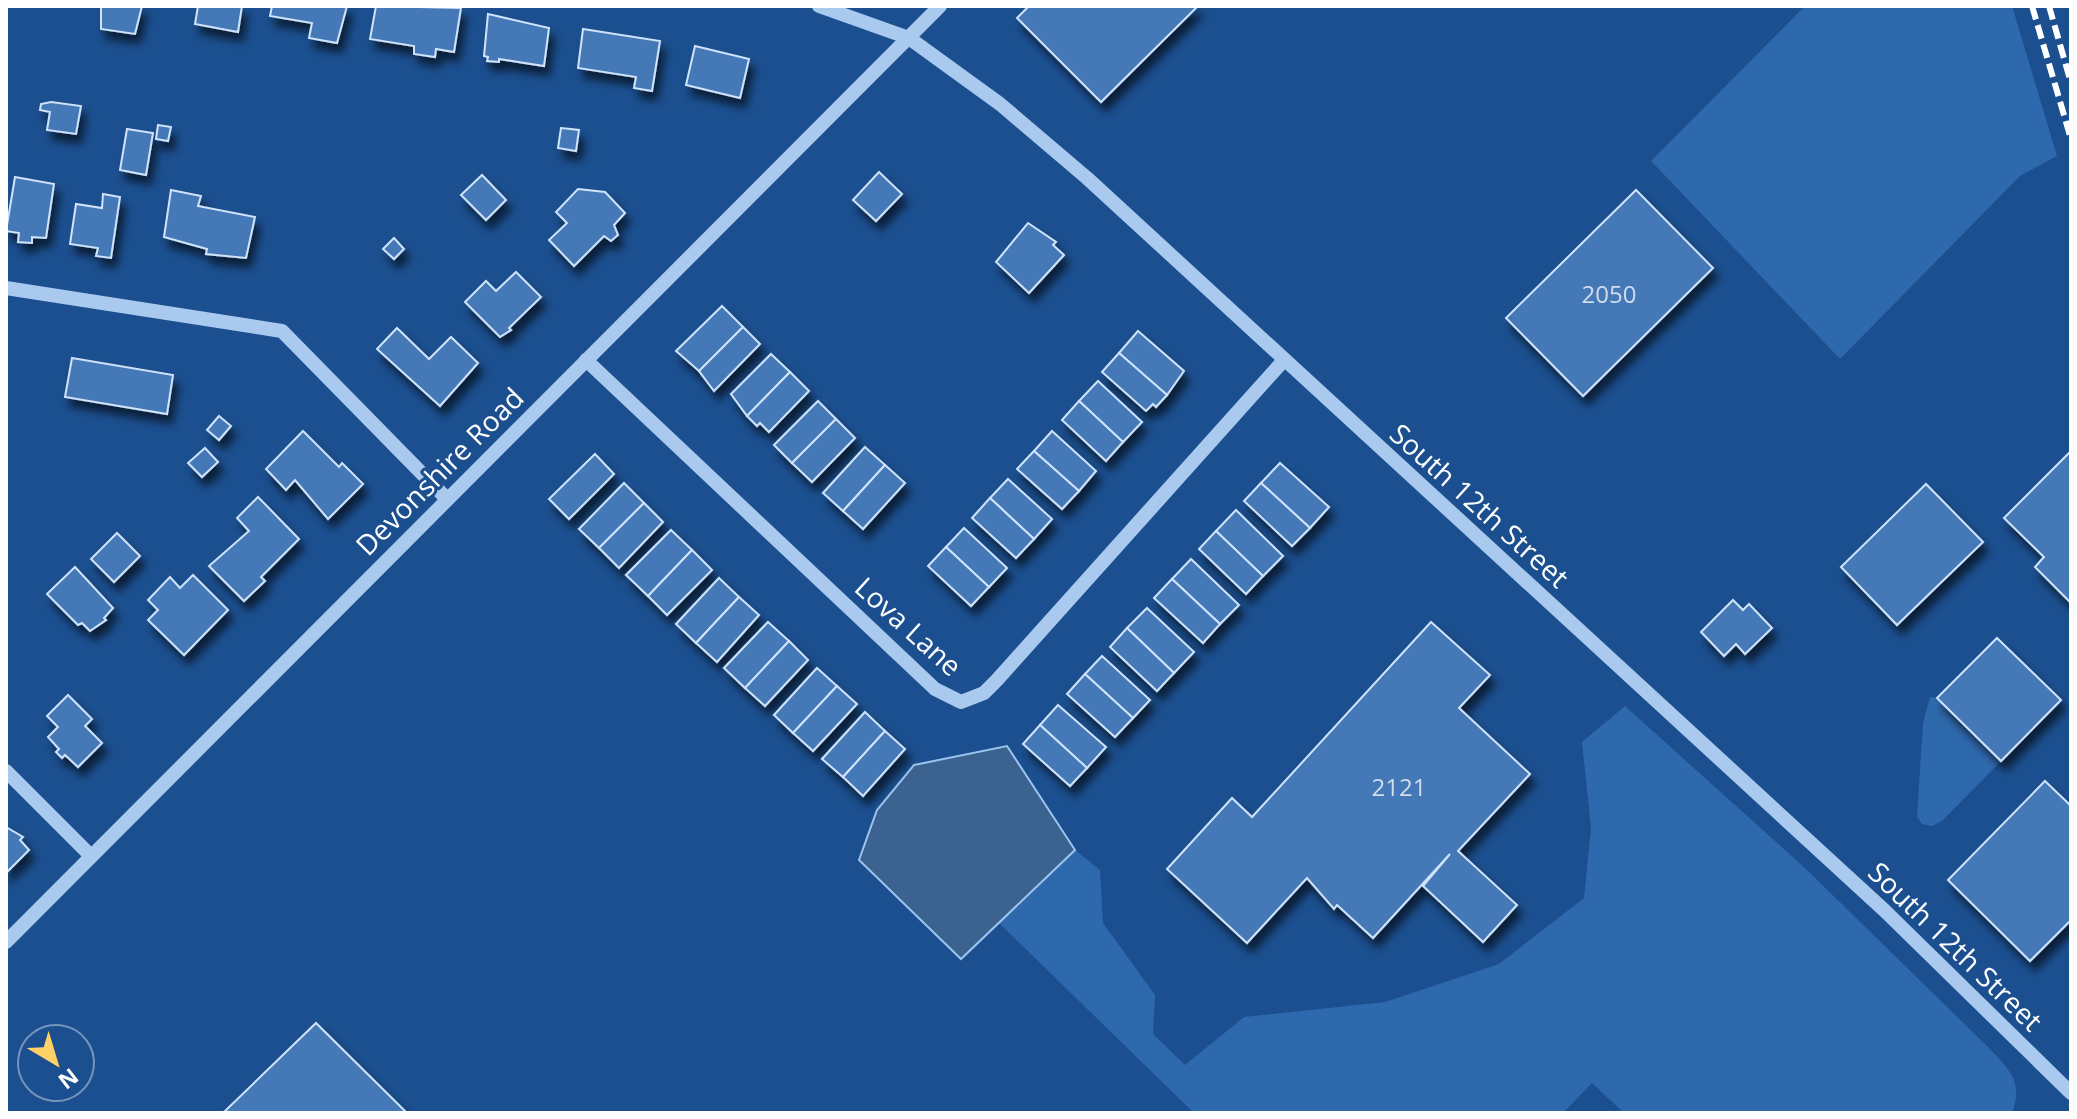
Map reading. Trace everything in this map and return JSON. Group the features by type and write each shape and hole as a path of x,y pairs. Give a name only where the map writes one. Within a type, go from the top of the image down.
{"street":[{"name":"South 12th Street","path":"819,6 909,38 1000,104 1087,178 1884,910 2071,1093"},
{"name":"Devonshire Road","path":"6,942 940,6"},
{"path":"6,288 282,331 447,499"},
{"name":"Lova Lane","path":"586,360 935,689 961,702 984,693 997,680 1284,360"},
{"path":"6,771 91,856"}],"shaded area":[{"path":"1805,6 2012,6 2057,156 2020,176 1840,359 1651,161"},
{"path":"1930,697 1937,698 2001,761 1942,821 1932,826 1922,824 1917,817 1923,723"},
{"path":"1625,706 1806,869 1996,1055 2015,1084 2012,1113 1624,1113 1592,1083 1563,1113 1194,1113 999,923 1075,850 1100,870 1103,923 1155,995 1153,1034 1185,1065 1244,1017 1385,1002 1499,964 1584,898 1591,828 1582,742"},
{"path":"1007,746 1075,850 961,959 859,860 877,810 914,765"}],"building":[{"path":"101,6 142,6 135,34 101,29"},
{"path":"198,6 242,6 238,32 195,24"},
{"path":"272,6 347,6 337,43 309,38 312,23 270,16"},
{"path":"376,6 461,8 454,52 436,49 435,57 414,54 414,46 370,39"},
{"path":"1029,6 1198,6 1101,102 1017,18"},
{"path":"488,14 549,28 544,66 499,59 499,62 487,61 488,57 484,56"},
{"path":"583,29 660,41 652,91 634,88 636,77 578,68"},
{"path":"695,46 749,59 740,98 686,85"},
{"path":"51,102 81,106 76,134 47,130 50,112 40,110 41,104"},
{"path":"158,125 171,127 168,141 156,139"},
{"path":"561,128 579,130 576,151 558,148"},
{"path":"127,129 153,133 146,175 120,170"},
{"path":"879,172 902,194 876,221 853,200"},
{"path":"482,175 506,200 486,220 461,195"},
{"path":"15,177 54,184 46,238 32,237 32,243 18,242 19,233 6,231"},
{"path":"578,189 605,192 625,213 614,225 618,235 611,241 604,236 574,266 549,240 567,223 556,212"},
{"path":"171,190 201,196 198,206 255,217 246,258 206,254 207,249 164,237"},
{"path":"1636,190 1713,268 1583,396 1506,318"},
{"path":"103,194 120,197 111,258 96,256 98,248 70,244 76,204 102,208"},
{"path":"1028,223 1056,242 1053,245 1064,255 1029,293 996,262"},
{"path":"394,238 404,249 394,259 383,249"},
{"path":"516,272 541,297 509,328 511,330 500,337 465,302 486,281 496,291"},
{"path":"722,306 743,327 699,371 676,351"},
{"path":"743,327 760,344 714,391 699,371"},
{"path":"397,328 429,359 451,337 478,363 440,406 377,349"},
{"path":"1138,331 1184,371 1167,395 1119,353"},
{"path":"1119,353 1167,395 1156,407 1153,404 1146,411 1102,372"},
{"path":"771,354 790,372 747,416 731,394"},
{"path":"72,358 173,375 167,414 65,397"},
{"path":"790,372 809,391 769,432 747,416"},
{"path":"1098,381 1142,422 1123,442 1079,401"},
{"path":"818,401 836,419 792,463 774,445"},
{"path":"1079,401 1123,442 1106,461 1062,420"},
{"path":"219,416 231,426 219,440 207,430"},
{"path":"836,419 855,438 812,482 792,463"},
{"path":"303,431 339,467 342,463 363,484 328,519 295,480 286,490 266,469"},
{"path":"1052,431 1096,471 1079,491 1034,451"},
{"path":"865,447 885,465 843,511 823,493"},
{"path":"205,448 218,462 202,477 188,463"},
{"path":"1034,451 1079,491 1062,509 1017,469"},
{"path":"2071,451 2071,603 2035,567 2044,557 2004,518"},
{"path":"595,454 614,474 569,519 549,499"},
{"path":"1280,463 1329,507 1310,528 1261,483"},
{"path":"885,465 905,483 863,529 843,511"},
{"path":"1008,479 1052,519 1034,539 990,498"},
{"path":"624,483 644,503 599,548 579,529"},
{"path":"1261,483 1310,528 1292,546 1244,501"},
{"path":"1926,484 1983,542 1897,625 1841,567"},
{"path":"258,497 299,539 261,577 265,581 244,601 209,566 249,531 237,518"},
{"path":"990,498 1034,539 1016,558 972,518"},
{"path":"644,503 663,522 619,568 599,548"},
{"path":"1236,510 1283,556 1263,576 1216,531"},
{"path":"964,528 1007,568 989,587 946,547"},
{"path":"671,530 692,550 648,596 626,575"},
{"path":"1216,531 1263,576 1246,594 1199,549"},
{"path":"117,533 140,556 114,582 91,559"},
{"path":"946,547 989,587 971,606 928,566"},
{"path":"692,550 712,570 667,615 648,596"},
{"path":"1191,559 1239,605 1220,624 1172,579"},
{"path":"75,567 113,608 104,618 106,620 90,631 82,623 78,625 47,594"},
{"path":"193,575 228,610 184,655 148,620 158,610 148,600 170,577 180,588"},
{"path":"719,578 739,597 696,643 676,624"},
{"path":"1172,579 1220,624 1203,643 1154,598"},
{"path":"739,597 759,615 717,662 696,643"},
{"path":"1733,600 1743,610 1749,604 1772,628 1745,654 1736,644 1724,656 1701,632"},
{"path":"1147,608 1194,652 1174,673 1127,628"},
{"path":"768,622 789,641 745,688 724,668"},
{"path":"1431,622 1490,675 1459,708 1530,774 1458,851 1517,905 1483,942 1423,886 1450,854 1373,938 1337,905 1334,909 1307,878 1247,943 1167,869 1232,798 1252,817"},
{"path":"1127,628 1174,673 1157,691 1110,647"},
{"path":"1997,638 2061,700 2001,761 1937,698"},
{"path":"789,641 808,660 765,706 745,688"},
{"path":"1102,656 1150,700 1133,718 1085,674"},
{"path":"817,668 837,686 793,733 774,715"},
{"path":"1085,674 1133,718 1115,737 1067,694"},
{"path":"837,686 857,704 813,751 793,733"},
{"path":"68,695 92,719 85,726 102,743 78,767 65,755 62,758 56,752 59,749 48,737 58,727 47,716"},
{"path":"1058,705 1106,747 1087,768 1040,725"},
{"path":"865,712 885,731 843,777 822,759"},
{"path":"1040,725 1087,768 1070,786 1023,744"},
{"path":"885,731 905,749 863,796 843,777"},
{"path":"2045,781 2071,806 2071,920 2030,961 1948,880"},
{"path":"6,827 23,837 20,840 29,850 6,873"},
{"path":"316,1023 407,1113 223,1113"}],"railway":[{"path":"2032,6 2071,139"},
{"path":"2049,6 2071,83"}]}
